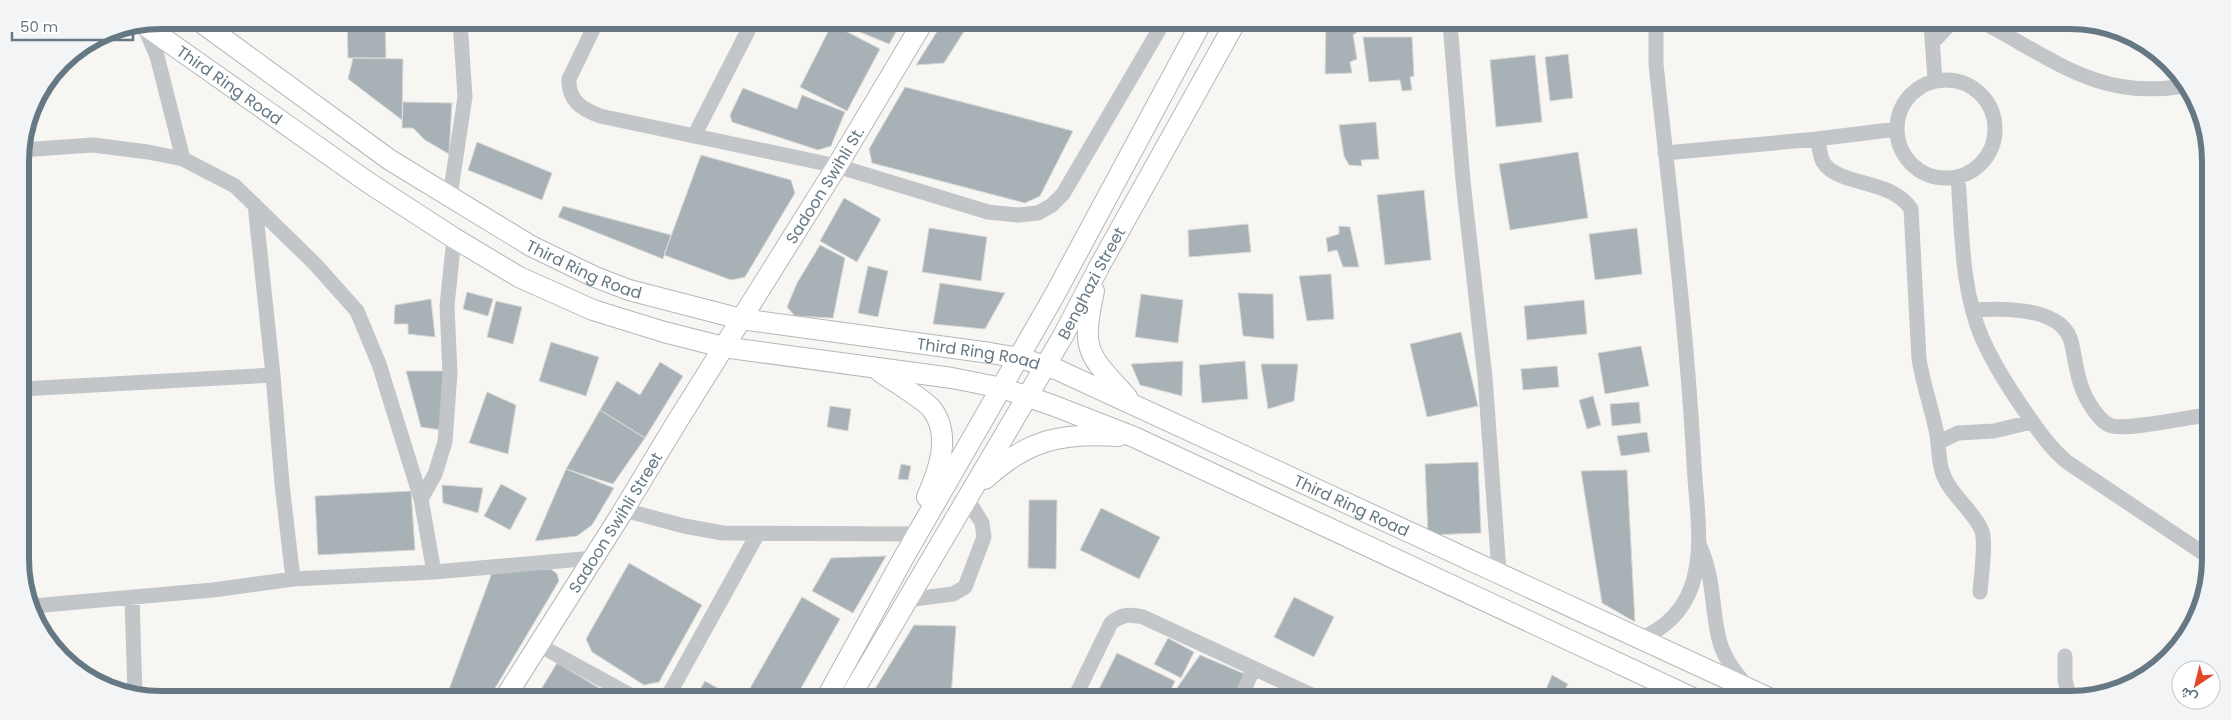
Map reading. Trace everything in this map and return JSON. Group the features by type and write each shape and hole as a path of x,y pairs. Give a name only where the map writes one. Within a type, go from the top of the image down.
{"main road":[{"name":"Third Ring Road","path":"151,29 369,183 454,238 519,277 593,310 664,332 724,347 952,378 1002,388 1027,396 1134,437 1678,691"},
{"name":"Third Ring Road","path":"210,29 390,160 531,246 595,277 629,290 741,319 795,325 1020,358 1046,366 1076,377 1754,691"},
{"name":"Sadoon Swihli St.","path":"724,347 837,166 919,29"},
{"name":"Benghazi Street","path":"830,691 904,557 1020,358 1198,29"},
{"name":"Benghazi Street","path":"853,691 1046,366 1232,29"},
{"path":"1099,267 1088,322 1087,338 1099,369 1133,404"},
{"name":"Sadoon Swihli Street","path":"509,691 724,347"},
{"path":"876,369 931,408 940,428 942,454 936,476 904,557"},
{"path":"968,496 998,467 1036,444 1080,435 1134,437"}],"street":[{"path":"450,196 465,97 461,29"},
{"path":"592,29 569,80 568,90 575,102 584,110 600,116 837,166 988,212 1018,216 1038,213 1052,205 1067,188 1159,29"},
{"path":"694,136 749,29"},
{"path":"1450,29 1463,181 1485,377 1499,572"},
{"path":"1642,638 1656,632 1670,621 1683,605 1691,588 1698,542 1689,389 1656,64 1656,29"},
{"path":"1932,29 1935,80"},
{"path":"1933,42 1945,29"},
{"path":"1996,29 2088,78 2141,90 2179,86"},
{"path":"145,30 162,73 183,159"},
{"path":"1948,79 1974,87 1987,102 1995,119 1996,132 1989,156 1970,173 1958,177 1946,179 1933,177 1922,172 1904,154 1898,142 1896,129 1898,116 1908,98 1923,85 1935,80 1948,79"},
{"path":"1665,153 1817,139 1896,129"},
{"path":"1817,139 1823,162 1834,172 1889,190 1901,197 1911,209 1919,359 1922,380 1939,442 1942,472 1957,496 1972,514 1982,532 1984,548 1980,592"},
{"path":"29,150 93,146 148,152 183,159 235,186 315,264 357,311 379,364 421,499 434,572"},
{"path":"1958,177 1965,269 1973,310 1981,337 1996,367 2030,422 2049,445 2067,462 2202,552"},
{"path":"255,205 293,579"},
{"path":"421,499 435,474 445,442 450,373 447,306 454,238"},
{"path":"1973,310 2018,310 2050,318 2061,324 2066,329 2072,343 2075,368 2081,390 2096,414 2109,425 2125,427 2202,417"},
{"path":"29,390 273,375"},
{"path":"1939,442 1958,433 1994,431 2030,422"},
{"path":"906,600 952,594 965,587 984,537 982,523 968,496"},
{"path":"624,510 723,534 912,534"},
{"path":"671,691 757,535"},
{"path":"1698,542 1710,572 1718,635 1723,652 1731,668 1748,688"},
{"path":"38,606 213,590 293,579 434,572 594,558"},
{"path":"132,597 135,688"},
{"path":"1077,691 1104,634 1119,616 1131,615 1143,617 1302,691"},
{"path":"539,645 623,691"},
{"path":"2065,656 2065,680 2068,691"},
{"path":"1244,691 1253,669"}],"building":[{"path":"347,29 385,29 386,58 348,58"},
{"path":"829,29 842,29 880,49 847,111 800,87"},
{"path":"853,29 898,29 889,44"},
{"path":"939,29 966,29 944,63 916,65"},
{"path":"1326,29 1362,29 1353,35 1357,59 1350,62 1352,73 1325,74"},
{"path":"1562,29 1582,29 1562,31"},
{"path":"1363,37 1412,37 1414,76 1410,77 1412,90 1402,91 1400,80 1369,82"},
{"path":"1568,54 1573,98 1550,101 1545,57"},
{"path":"1535,55 1542,122 1496,127 1490,60"},
{"path":"353,58 403,59 402,120 348,79"},
{"path":"905,87 1073,131 1040,196 1025,203 872,163 869,149"},
{"path":"743,88 797,109 802,95 845,112 831,146 818,150 732,122 730,115"},
{"path":"403,102 452,103 449,154 425,140 413,128 402,128"},
{"path":"1376,122 1379,159 1361,160 1362,166 1349,165 1344,156 1339,125"},
{"path":"477,142 552,173 542,200 468,170"},
{"path":"1578,152 1588,218 1510,230 1499,164"},
{"path":"701,155 791,180 795,193 745,277 731,280 664,255"},
{"path":"1424,190 1431,260 1385,265 1377,195"},
{"path":"844,198 881,219 857,262 820,241"},
{"path":"563,206 671,235 663,259 558,217"},
{"path":"1248,224 1251,252 1189,257 1188,230"},
{"path":"1339,226 1350,227 1359,267 1343,267 1337,250 1328,252 1326,238 1339,234"},
{"path":"929,228 987,237 981,281 922,272"},
{"path":"1637,228 1642,274 1595,280 1589,234"},
{"path":"820,245 845,258 833,318 795,316 787,307 797,283"},
{"path":"868,266 888,271 878,317 858,313"},
{"path":"1331,274 1334,319 1307,321 1299,276"},
{"path":"940,283 1005,293 985,329 933,324"},
{"path":"467,292 493,299 488,316 463,309"},
{"path":"1238,293 1273,294 1274,339 1243,336"},
{"path":"1141,294 1183,300 1178,343 1135,337"},
{"path":"431,299 435,337 408,334 408,324 394,324 395,305"},
{"path":"1584,300 1587,334 1527,340 1524,306"},
{"path":"496,301 522,307 513,344 487,337"},
{"path":"1461,332 1478,406 1427,417 1410,344"},
{"path":"551,342 599,357 586,396 539,381"},
{"path":"1641,346 1649,386 1605,394 1598,353"},
{"path":"1183,361 1182,396 1140,385 1131,364"},
{"path":"1245,361 1248,399 1202,403 1199,365"},
{"path":"660,362 683,376 645,438 600,410 617,381 640,395"},
{"path":"1261,364 1298,364 1294,401 1268,409"},
{"path":"1557,366 1559,387 1523,390 1521,369"},
{"path":"406,371 449,371 441,430 421,427"},
{"path":"487,392 516,405 508,454 469,443"},
{"path":"1593,396 1601,425 1587,429 1579,400"},
{"path":"1639,402 1641,423 1612,426 1610,404"},
{"path":"830,406 851,409 848,431 827,427"},
{"path":"600,410 645,438 613,484 566,469"},
{"path":"1647,432 1650,452 1621,456 1617,436"},
{"path":"1478,462 1481,533 1428,535 1425,464"},
{"path":"901,464 911,466 908,480 898,479"},
{"path":"566,469 614,488 592,525 577,536 535,541"},
{"path":"1627,470 1635,622 1602,603 1581,471"},
{"path":"501,484 527,498 510,530 484,516"},
{"path":"442,485 483,488 478,513 443,503"},
{"path":"411,491 415,550 318,555 315,496"},
{"path":"1029,500 1057,500 1056,569 1028,568"},
{"path":"1101,508 1160,537 1139,579 1080,550"},
{"path":"886,556 853,613 812,591 831,558"},
{"path":"629,563 702,605 659,682 644,685 592,652 586,639"},
{"path":"551,569 557,574 559,581 494,690 448,691 493,570"},
{"path":"802,597 840,619 799,691 748,691"},
{"path":"1294,597 1334,617 1314,657 1274,637"},
{"path":"914,625 956,626 951,691 874,691"},
{"path":"1168,638 1194,652 1181,678 1154,664"},
{"path":"1117,653 1175,681 1170,691 1098,691"},
{"path":"1200,655 1247,675 1239,691 1175,691"},
{"path":"557,663 605,691 540,691"},
{"path":"1552,675 1568,684 1564,691 1545,691"},
{"path":"705,681 722,691 699,691"}]}
